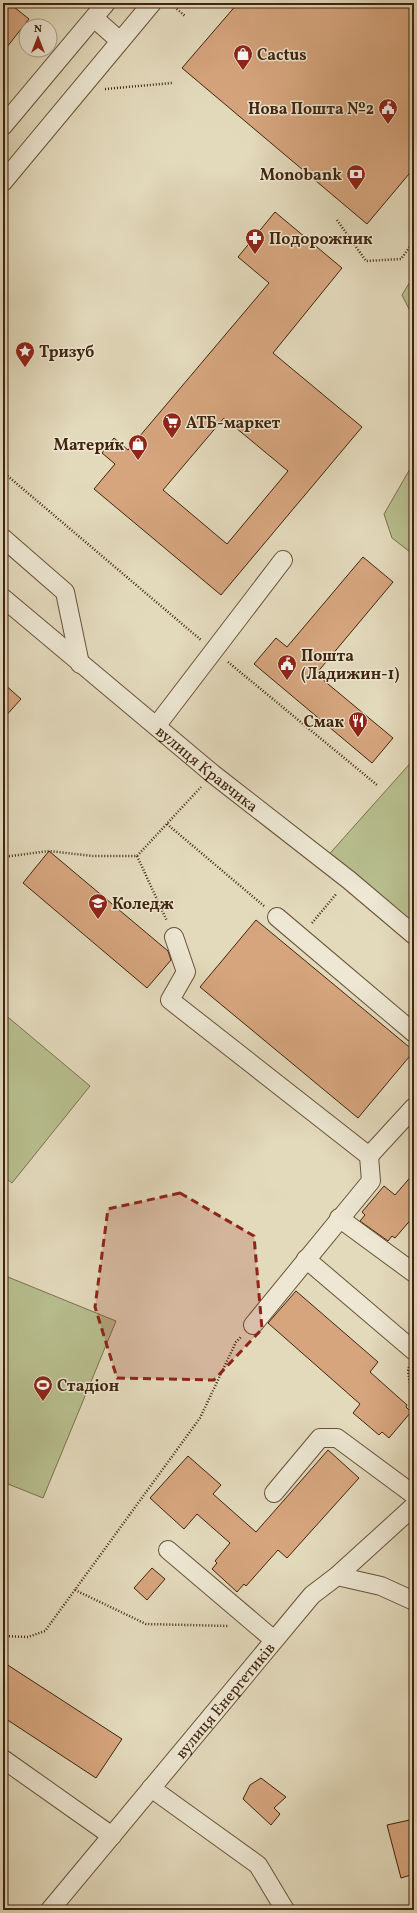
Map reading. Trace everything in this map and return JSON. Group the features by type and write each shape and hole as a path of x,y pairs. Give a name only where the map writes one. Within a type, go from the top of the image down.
{"street":[{"path":"3,126 106,3"},
{"path":"3,182 152,3"},
{"path":"94,18 120,41"},
{"path":"3,538 65,592 80,664"},
{"path":"157,725 282,560"},
{"name":"вулиця Кравчика","path":"3,598 80,664 157,725 213,774 349,880 414,935"},
{"path":"277,917 414,1033"},
{"path":"174,937 186,972 170,1000 369,1156"},
{"path":"252,1325 371,1181 369,1156 414,1107"},
{"path":"340,1218 414,1273"},
{"path":"306,1259 412,1358"},
{"path":"274,1493 320,1438 337,1438 414,1495"},
{"name":"вулиця Енергетиків","path":"50,1910 312,1595 337,1576 414,1506"},
{"path":"168,1550 274,1640"},
{"path":"337,1576 382,1586 414,1602"},
{"path":"3,1759 112,1836"},
{"path":"151,1788 258,1864 285,1910"}],"path":[{"path":"170,3 186,16"},
{"path":"78,91 172,83"},
{"path":"337,220 366,261 401,259 414,241"},
{"path":"3,472 213,650 377,786"},
{"path":"3,857 49,851 92,856 137,856 213,774"},
{"path":"167,824 277,917"},
{"path":"137,856 174,937"},
{"path":"300,937 349,880"},
{"path":"3,1636 28,1637 45,1631 200,1418 236,1342 252,1325"},
{"path":"412,1358 408,1371 414,1408"},
{"path":"75,1590 146,1624 259,1627"}],"highlighted area":[{"path":"180,1193 254,1236 262,1329 214,1380 117,1378 95,1307 108,1209"}],"green space":[{"path":"414,275 414,319 402,295"},
{"path":"414,462 414,555 392,538 384,514"},
{"path":"414,759 414,936 324,860"},
{"path":"3,1013 90,1086 12,1183 3,1176"},
{"name":"Стадіон","path":"3,1275 116,1321 43,1498 3,1482"}],"building":[{"path":"3,3 9,3 28,18 18,18 18,33 3,52"},
{"path":"238,3 414,3 414,168 367,224 182,68"},
{"path":"275,212 342,268 273,353 362,427 221,595 94,489 115,464 102,453 114,438 128,450 269,283 238,257","holes":["224,418 288,471 227,544 163,490"]},
{"path":"363,557 393,582 316,674 393,738 372,763 254,664 276,638 287,647"},
{"path":"3,683 21,699 3,719"},
{"name":"Коледж","path":"49,851 168,951 171,960 147,988 23,883"},
{"path":"256,920 414,1051 358,1118 200,987"},
{"path":"414,1173 414,1216 395,1238 392,1236 388,1241 360,1221 365,1215 362,1212 384,1186 395,1195"},
{"path":"296,1291 378,1362 370,1372 407,1405 406,1407 411,1412 389,1438 382,1432 379,1435 353,1413 360,1404 268,1323"},
{"path":"328,1450 359,1478 287,1558 278,1550 246,1586 244,1584 237,1592 212,1569 217,1563 215,1561 230,1543 197,1514 184,1529 150,1498 188,1456 221,1485 213,1494 256,1532"},
{"path":"152,1568 165,1579 147,1600 134,1588"},
{"path":"3,1662 122,1739 96,1778 3,1717"},
{"path":"261,1778 286,1797 274,1808 280,1814 271,1825 243,1799 250,1785"},
{"path":"414,1819 414,1874 401,1878 387,1825"}],"place":[{"name":"Cactus","path":"243,71"},
{"name":"Нова Пошта №2","path":"388,125"},
{"name":"Monobank","path":"356,191"},
{"name":"Подорожник","path":"255,255"},
{"name":"Тризуб","path":"25,368"},
{"name":"АТБ-маркет","path":"172,439"},
{"name":"Материк","path":"138,461"},
{"name":"Пошта (Ладижин-1)","path":"287,681"},
{"name":"Смак","path":"358,738"},
{"name":"Коледж","path":"98,920"},
{"name":"Стадіон","path":"43,1402"}]}
